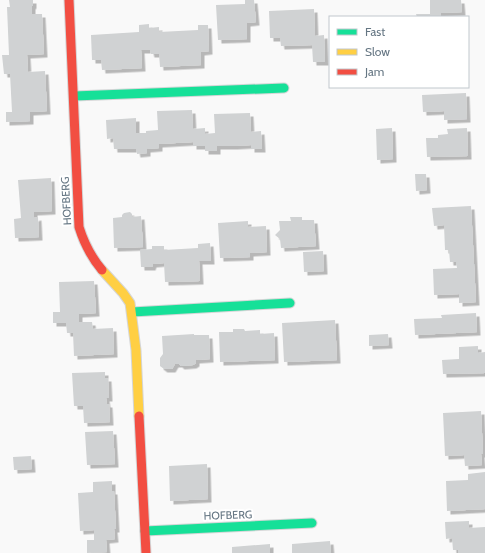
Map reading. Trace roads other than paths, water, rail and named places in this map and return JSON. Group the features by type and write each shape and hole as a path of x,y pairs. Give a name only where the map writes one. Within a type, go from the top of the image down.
{"street":[{"name":"HOFBERG","path":"69,0 79,227 84,243 95,262 123,293 130,303 132,312 136,350 146,553"},
{"path":"74,96 284,88"},
{"path":"132,312 290,303"},
{"name":"HOFBERG","path":"145,531 312,524"}]}
